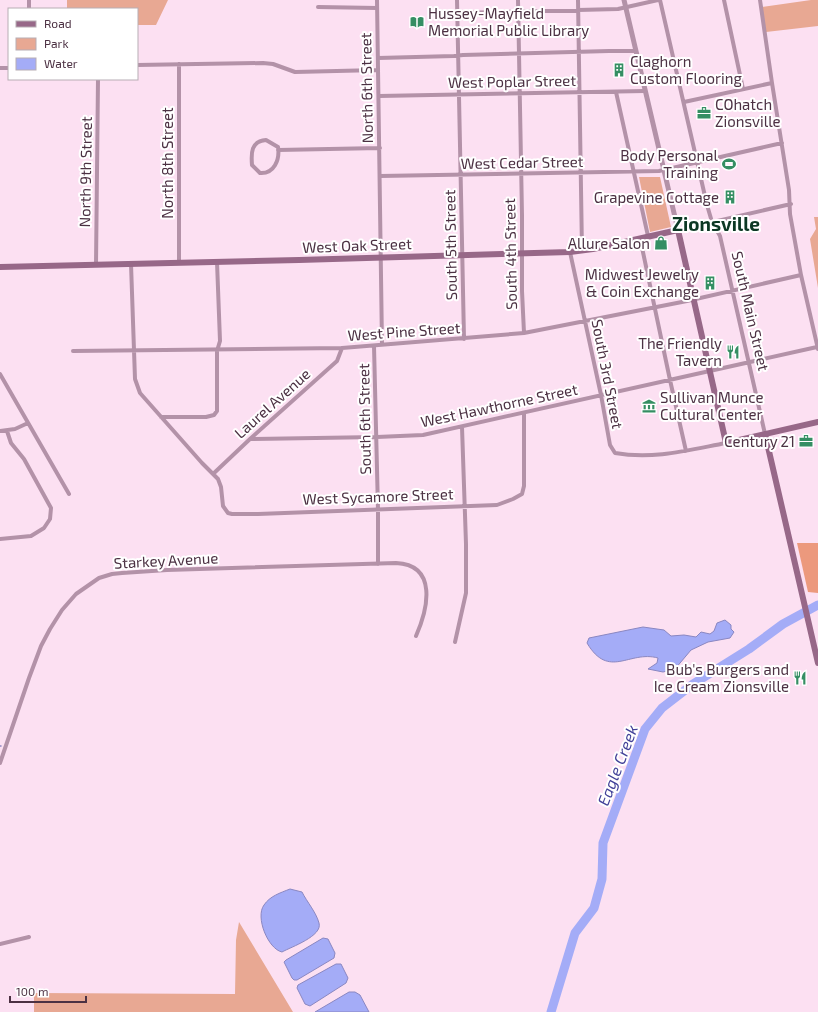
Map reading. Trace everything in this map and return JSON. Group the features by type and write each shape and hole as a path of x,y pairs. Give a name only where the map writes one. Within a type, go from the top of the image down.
{"main road":[{"name":"West Oak Street","path":"0,267 570,252 678,230"},
{"path":"678,230 726,443 818,422"},
{"name":"South Main Street","path":"765,434 818,663"}],"street":[{"name":"North 6th Street","path":"377,0 380,176"},
{"name":"South 5th Street","path":"457,0 464,339"},
{"name":"South 4th Street","path":"518,0 522,292 524,333"},
{"path":"578,0 582,250"},
{"path":"624,0 678,230"},
{"path":"457,13 626,8 659,0"},
{"name":"South Main Street","path":"659,0 712,222 720,236 765,434"},
{"path":"724,0 743,89"},
{"path":"760,0 791,204 790,214 801,275 818,348"},
{"path":"318,7 377,8"},
{"path":"378,58 636,51"},
{"path":"138,65 263,63 274,64 295,72 378,70"},
{"name":"North 8th Street","path":"178,263 179,64"},
{"name":"North 9th Street","path":"96,265 98,80"},
{"path":"684,102 772,83"},
{"name":"West Poplar Street","path":"379,96 645,91"},
{"path":"616,92 648,236"},
{"path":"260,140 272,142 278,150 277,162 270,171 265,174 260,173 252,165 252,151 255,144 260,140"},
{"name":"West Cedar Street","path":"380,176 634,172 664,170 782,143"},
{"path":"278,150 380,148"},
{"name":"South 6th Street","path":"380,176 382,345"},
{"name":"West Oak Street","path":"678,230 791,204"},
{"path":"640,238 686,451 726,443"},
{"name":"South 3rd Street","path":"570,252 602,395 610,445 615,453 627,455 661,455 686,451"},
{"path":"161,417 206,417 214,415 218,411 218,348 220,341 217,262"},
{"path":"131,264 135,379 137,386 140,393 213,474"},
{"name":"West Pine Street","path":"74,351 218,348 342,348 524,333 586,322 801,275"},
{"name":"South 6th Street","path":"374,346 378,564"},
{"name":"Laurel Avenue","path":"213,474 337,361 342,348"},
{"name":"West Hawthorne Street","path":"250,439 423,435 524,414 749,362 818,348"},
{"path":"0,374 69,494"},
{"name":"West Sycamore Street","path":"213,474 220,483 224,509 228,513 232,514 497,505 519,497 522,494 524,486 524,414"},
{"path":"0,431 15,429 28,423"},
{"path":"455,642 466,593 462,427"},
{"path":"0,539 31,536 44,528 50,519 50,508 24,459 11,443 7,430"},
{"name":"Starkey Avenue","path":"0,763 29,678 41,646 50,629 62,610 76,594 99,578 117,573 166,570 401,563 410,565 422,575 426,584 427,594 422,622 416,636"},
{"path":"0,944 29,937"}],"green space":[{"path":"67,0 168,0 156,25 138,25 138,8 67,8"},
{"path":"818,0 818,26 766,32 762,7"},
{"path":"639,177 660,177 671,227 650,232"},
{"path":"814,217 818,217 818,288 810,239 816,229"},
{"path":"239,922 293,1012 34,1012 34,993 235,994 236,940"}],"shaded area":[{"path":"797,543 818,543 818,593 808,592"}],"water":[{"path":"725,620 731,625 731,629 734,632 730,638 708,642 691,650 675,669 663,672 648,669 657,663 658,658 638,657 611,662 603,660 595,654 587,643 589,638 643,627 664,630 671,636 684,635 696,637 701,632 710,634 714,631 717,623"},
{"path":"290,889 302,892 316,915 319,928 311,937 282,952 277,950 268,939 264,932 261,917 264,905 269,899"},
{"path":"323,938 328,939 335,953 334,958 297,980 294,980 284,962"},
{"path":"336,964 341,964 348,978 346,983 310,1006 305,1004 297,988 298,985"},
{"path":"349,992 355,992 360,995 369,1012 315,1012"}],"waterway":[{"name":"Eagle Creek","path":"551,1012 575,933 594,908 602,879 603,843 645,729 662,708 693,684 749,649 783,624 818,605"}],"place":[{"name":"Hussey-Mayfield Memorial Public Library","path":"417,22"},
{"name":"Claghorn Custom Flooring","path":"619,70"},
{"name":"COhatch Zionsville","path":"704,113"},
{"name":"Body Personal Training","path":"729,164"},
{"name":"Grapevine Cottage","path":"730,197"},
{"name":"Allure Salon","path":"661,243"},
{"name":"Midwest Jewelry & Coin Exchange","path":"710,283"},
{"name":"The Friendly Tavern","path":"733,352"},
{"name":"Sullivan Munce Cultural Center","path":"649,406"},
{"name":"Century 21","path":"806,441"},
{"name":"Bub's Burgers and Ice Cream Zionsville","path":"800,678"}],"district":[{"name":"Zionsville","path":"716,223"}]}
